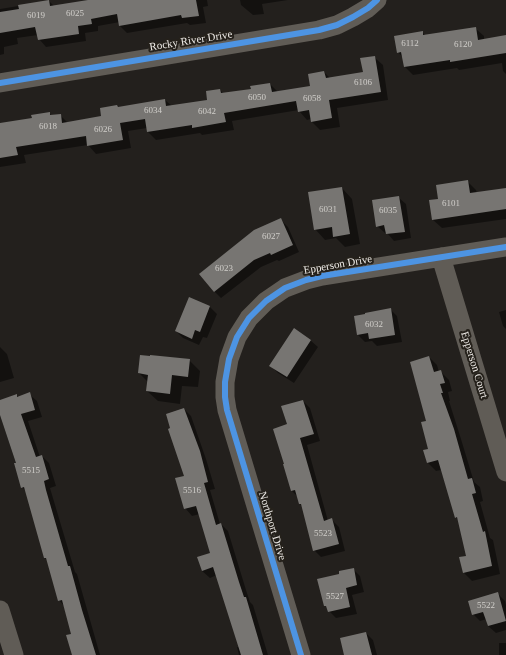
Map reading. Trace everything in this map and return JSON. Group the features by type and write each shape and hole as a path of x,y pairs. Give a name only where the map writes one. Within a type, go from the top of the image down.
{"street":[{"name":"Rocky River Drive","path":"0,82 319,30 337,25 353,17 378,0"},
{"name":"Epperson Drive","path":"226,402 225,382 229,359 237,337 249,318 266,301 278,292 299,282 313,278 506,247"},
{"name":"Epperson Court","path":"441,258 506,472"},
{"name":"Northport Drive","path":"226,402 230,422 301,655"},
{"path":"0,610 14,655"}],"building":[{"path":"49,0 50,6 88,0 196,0 199,16 182,18 181,15 119,26 117,14 91,19 92,24 78,26 79,34 38,40 35,27 0,33 0,12 19,9 18,5"},
{"path":"476,27 478,40 506,35 506,53 450,62 450,60 404,67 401,52 397,53 394,36 423,31 423,35"},
{"path":"375,56 381,92 329,100 332,118 311,122 309,110 298,112 296,101 224,113 226,122 192,128 192,125 147,132 145,119 120,123 123,140 87,146 86,136 16,147 18,155 0,158 0,123 32,118 31,115 50,112 50,115 61,114 62,123 101,116 100,108 117,105 118,107 165,99 166,106 207,100 206,91 220,89 221,93 251,89 250,86 270,83 272,92 310,86 308,74 324,71 326,78 363,72 360,58"},
{"path":"468,180 470,193 506,188 506,209 432,220 429,200 438,199 436,185"},
{"path":"342,187 350,234 333,237 332,227 314,230 308,192"},
{"path":"399,196 405,232 386,234 384,225 376,227 372,200"},
{"path":"281,218 293,245 271,255 270,253 254,260 214,292 199,274 254,230"},
{"path":"189,297 210,306 200,332 195,330 192,339 175,331"},
{"path":"391,308 395,335 369,339 368,333 357,335 354,316"},
{"path":"294,328 311,340 287,377 269,366"},
{"path":"140,355 190,359 188,377 172,375 170,394 146,391 148,375 138,373"},
{"path":"429,356 434,372 441,370 445,383 440,384 443,393 441,393 454,429 468,479 472,478 476,493 472,494 483,532 485,531 492,566 463,573 459,557 466,556 457,517 455,518 438,460 427,463 423,450 428,449 421,422 426,421 410,362"},
{"path":"30,392 35,410 21,414 36,457 42,455 49,479 44,481 46,490 96,655 72,655 66,635 71,634 62,600 58,601 24,487 21,488 14,463 16,463 0,415 0,400 17,394 17,397"},
{"path":"303,400 314,434 300,438 324,521 332,518 339,544 313,551 301,504 299,504 295,490 291,491 273,429 287,424 281,406"},
{"path":"184,408 200,451 208,482 204,483 216,525 221,523 244,597 246,597 263,655 241,655 213,567 202,571 197,557 210,553 196,506 184,509 175,478 184,476 168,429 170,428 166,414"},
{"path":"354,568 357,585 346,588 350,607 328,612 326,606 324,606 317,579 339,574 339,571"},
{"path":"498,592 506,621 488,626 483,612 472,615 468,601"},
{"path":"366,632 372,655 344,655 340,638"}],"cycle path":[{"path":"0,83 319,30 337,25 353,17 368,8 377,0"},
{"path":"301,655 227,410 225,382 229,359 237,337 249,318 266,301 285,288 306,280 322,276 506,247"}]}
